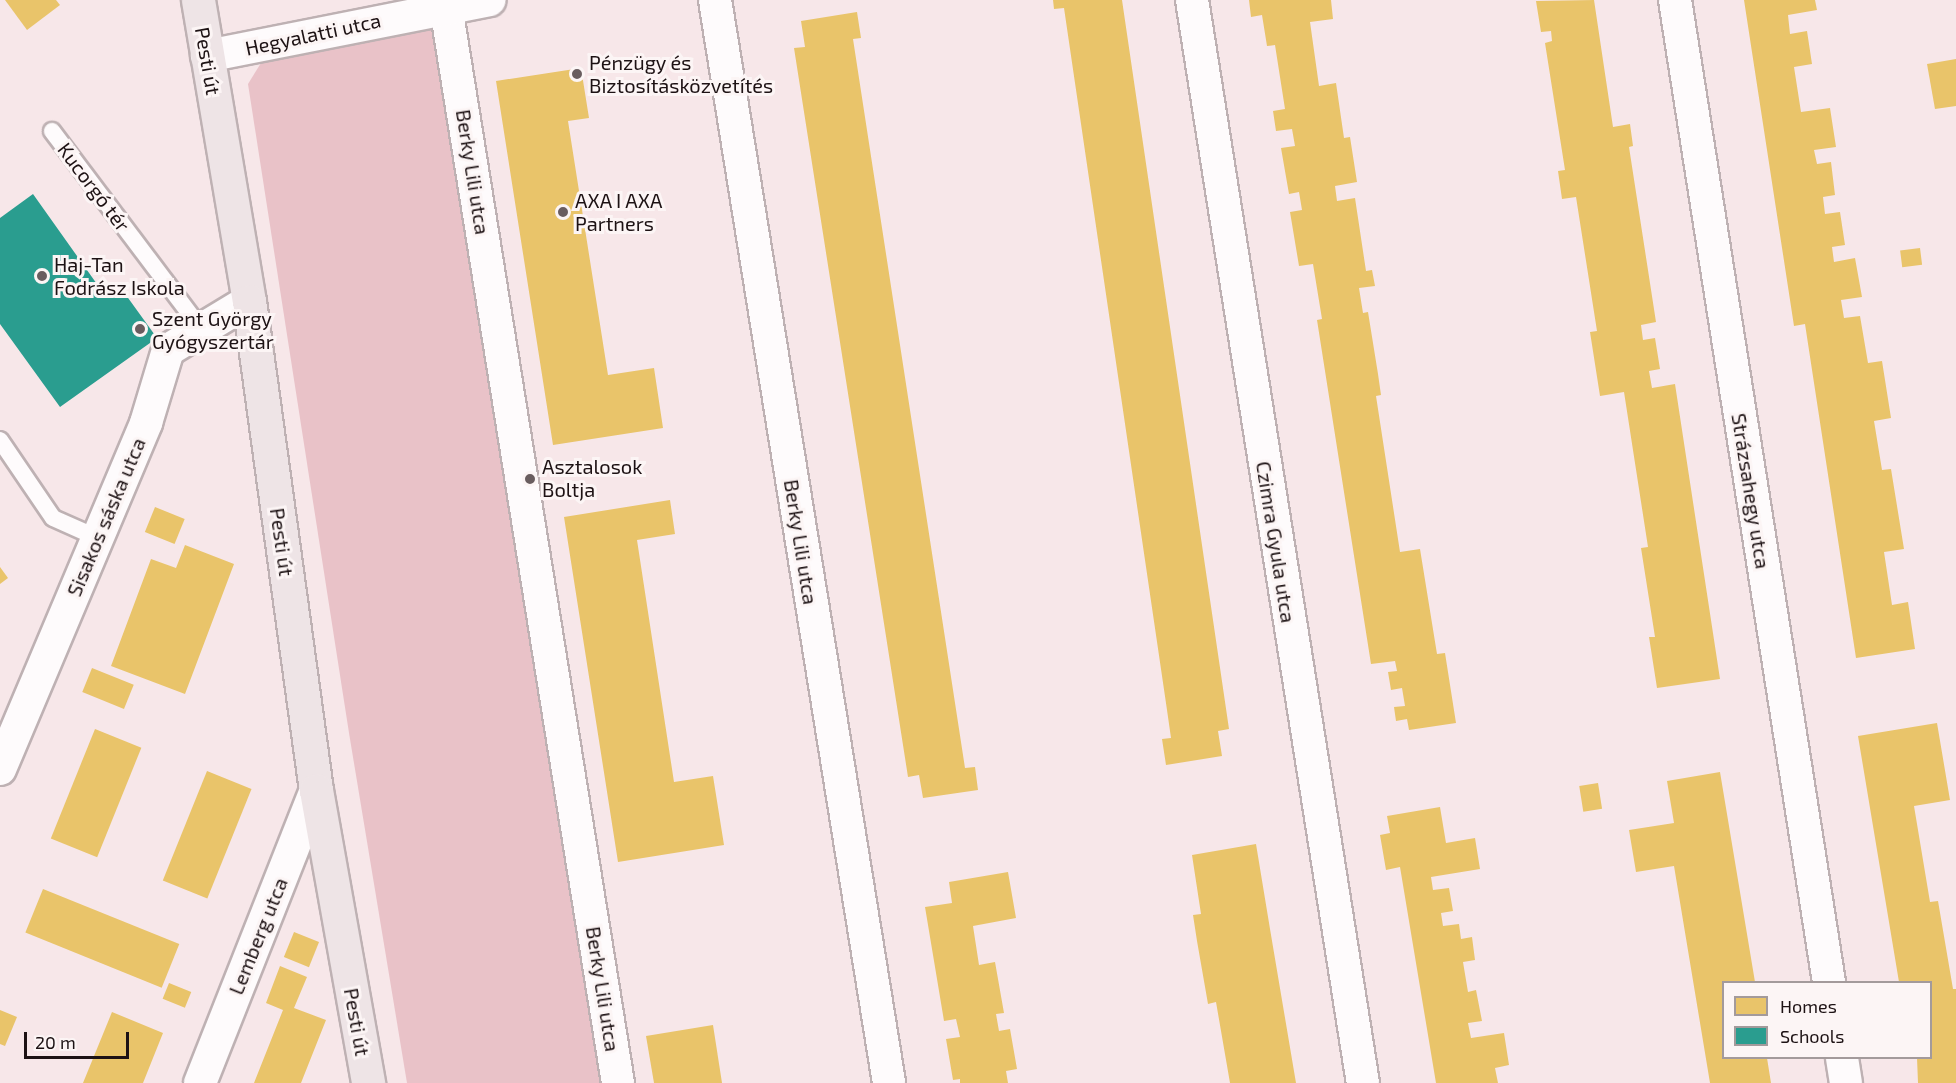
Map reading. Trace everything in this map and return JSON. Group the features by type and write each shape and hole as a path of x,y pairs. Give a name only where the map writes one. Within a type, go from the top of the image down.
{"main road":[{"name":"Pesti út","path":"198,0 249,301 316,790 368,1083"}],"street":[{"name":"Hegyalatti utca","path":"207,56 489,0"},
{"name":"Berky Lili utca","path":"715,0 889,1083"},
{"name":"Czimra Gyula utca","path":"1192,0 1363,1083"},
{"name":"Strázsahegy utca","path":"1675,0 1829,981"},
{"name":"Berky Lili utca","path":"446,7 618,1083"},
{"name":"Sisakos sáska utca","path":"0,769 146,423 168,350 249,301"},
{"name":"Lemberg utca","path":"200,1083 316,790"},
{"path":"1842,1059 1846,1083"}],"lane":[{"name":"Kucorgó tér","path":"52,131 201,329"},
{"path":"0,440 53,518 98,538"}],"shaded area":[{"path":"446,7 618,1083 407,1083 349,733 248,84 274,42"}],"building: Homes":[{"path":"5,0 56,0 60,5 27,30"},
{"path":"1053,0 1122,0 1229,729 1218,731 1222,756 1166,765 1162,739 1171,738 1064,8 1054,9"},
{"path":"1249,0 1331,0 1333,19 1310,22 1319,86 1336,83 1344,138 1350,137 1357,182 1335,186 1337,201 1355,198 1366,271 1372,270 1375,286 1359,288 1363,313 1368,312 1378,374 1381,395 1376,396 1400,552 1420,549 1437,654 1445,653 1456,723 1409,730 1407,719 1396,721 1394,707 1405,706 1402,688 1391,690 1388,672 1397,671 1395,661 1371,664 1317,320 1322,319 1313,264 1299,266 1290,212 1302,210 1299,192 1289,194 1281,148 1295,146 1292,129 1276,131 1273,111 1285,109 1275,45 1267,46 1262,15 1251,17"},
{"path":"1594,0 1613,127 1630,124 1633,146 1629,147 1656,322 1641,325 1643,340 1655,338 1660,369 1649,371 1652,388 1675,384 1720,679 1657,688 1649,637 1655,637 1641,548 1648,547 1624,392 1600,396 1590,332 1597,331 1576,197 1562,199 1558,171 1565,170 1545,43 1552,41 1551,31 1541,32 1536,1"},
{"path":"1744,0 1815,0 1817,10 1788,15 1790,34 1807,31 1812,64 1794,67 1801,112 1830,108 1836,147 1814,150 1817,164 1831,162 1835,195 1823,197 1825,214 1840,212 1845,245 1832,247 1834,262 1855,258 1862,297 1841,300 1844,318 1860,316 1868,363 1882,361 1891,418 1874,421 1882,470 1891,469 1904,549 1884,552 1892,605 1908,602 1915,649 1856,658 1805,324 1794,326"},
{"path":"857,12 861,38 853,39 965,768 975,767 978,790 923,798 919,775 908,777 794,48 805,47 801,21"},
{"path":"1956,59 1956,106 1935,109 1927,64"},
{"path":"581,68 589,118 568,121 608,375 654,368 663,428 553,445 496,81"},
{"path":"1920,248 1922,265 1902,267 1900,250"},
{"path":"670,500 675,534 637,540 674,782 713,776 724,845 618,862 564,517"},
{"path":"155,507 185,519 175,544 145,532"},
{"path":"185,545 234,564 185,694 111,666 151,559 176,568"},
{"path":"0,567 8,578 0,584"},
{"path":"92,668 134,685 124,709 82,692"},
{"path":"1937,723 1950,800 1914,806 1930,902 1938,901 1953,989 1956,989 1956,1083 1918,1083 1917,1059 1932,1059 1932,981 1899,981 1858,736"},
{"path":"95,729 141,748 97,857 51,838"},
{"path":"207,771 252,789 207,898 163,880"},
{"path":"1720,772 1755,981 1722,981 1722,1059 1767,1059 1771,1083 1710,1083 1674,866 1636,872 1629,830 1674,823 1667,781"},
{"path":"1598,783 1602,809 1583,812 1579,786"},
{"path":"1440,807 1446,843 1475,838 1480,869 1431,877 1433,890 1449,888 1453,911 1441,913 1443,926 1459,924 1461,939 1472,937 1475,960 1463,962 1468,992 1476,990 1482,1021 1468,1023 1471,1038 1504,1033 1509,1065 1495,1068 1498,1083 1436,1083 1400,867 1386,870 1380,835 1390,833 1387,816"},
{"path":"1256,844 1296,1083 1230,1083 1216,1002 1208,1004 1197,941 1193,915 1201,914 1192,855"},
{"path":"1008,872 1016,918 973,926 979,965 995,962 1004,1013 996,1014 999,1031 1010,1029 1017,1069 1006,1071 1008,1083 960,1083 960,1079 953,1080 946,1039 960,1037 956,1019 944,1021 925,907 952,903 949,882"},
{"path":"43,889 179,944 162,988 25,933"},
{"path":"294,932 319,942 309,967 284,957"},
{"path":"280,966 307,977 294,1008 326,1020 301,1083 254,1083 283,1010 266,1003"},
{"path":"169,983 191,992 185,1008 163,999"},
{"path":"0,1010 17,1017 5,1046 0,1044"},
{"path":"112,1012 163,1033 143,1083 83,1083"},
{"path":"713,1025 722,1083 654,1083 646,1036"}],"building: Schools":[{"path":"33,194 104,294 118,284 157,338 60,407 0,324 0,218"}],"place":[{"name":"Pénzügy és Biztosításközvetítés","path":"577,74"},
{"name":"AXA I AXA Partners","path":"563,212"},
{"name":"Haj-Tan Fodrász Iskola","path":"42,276"},
{"name":"Szent György Gyógyszertár","path":"140,329"},
{"name":"Asztalosok Boltja","path":"530,479"}]}
